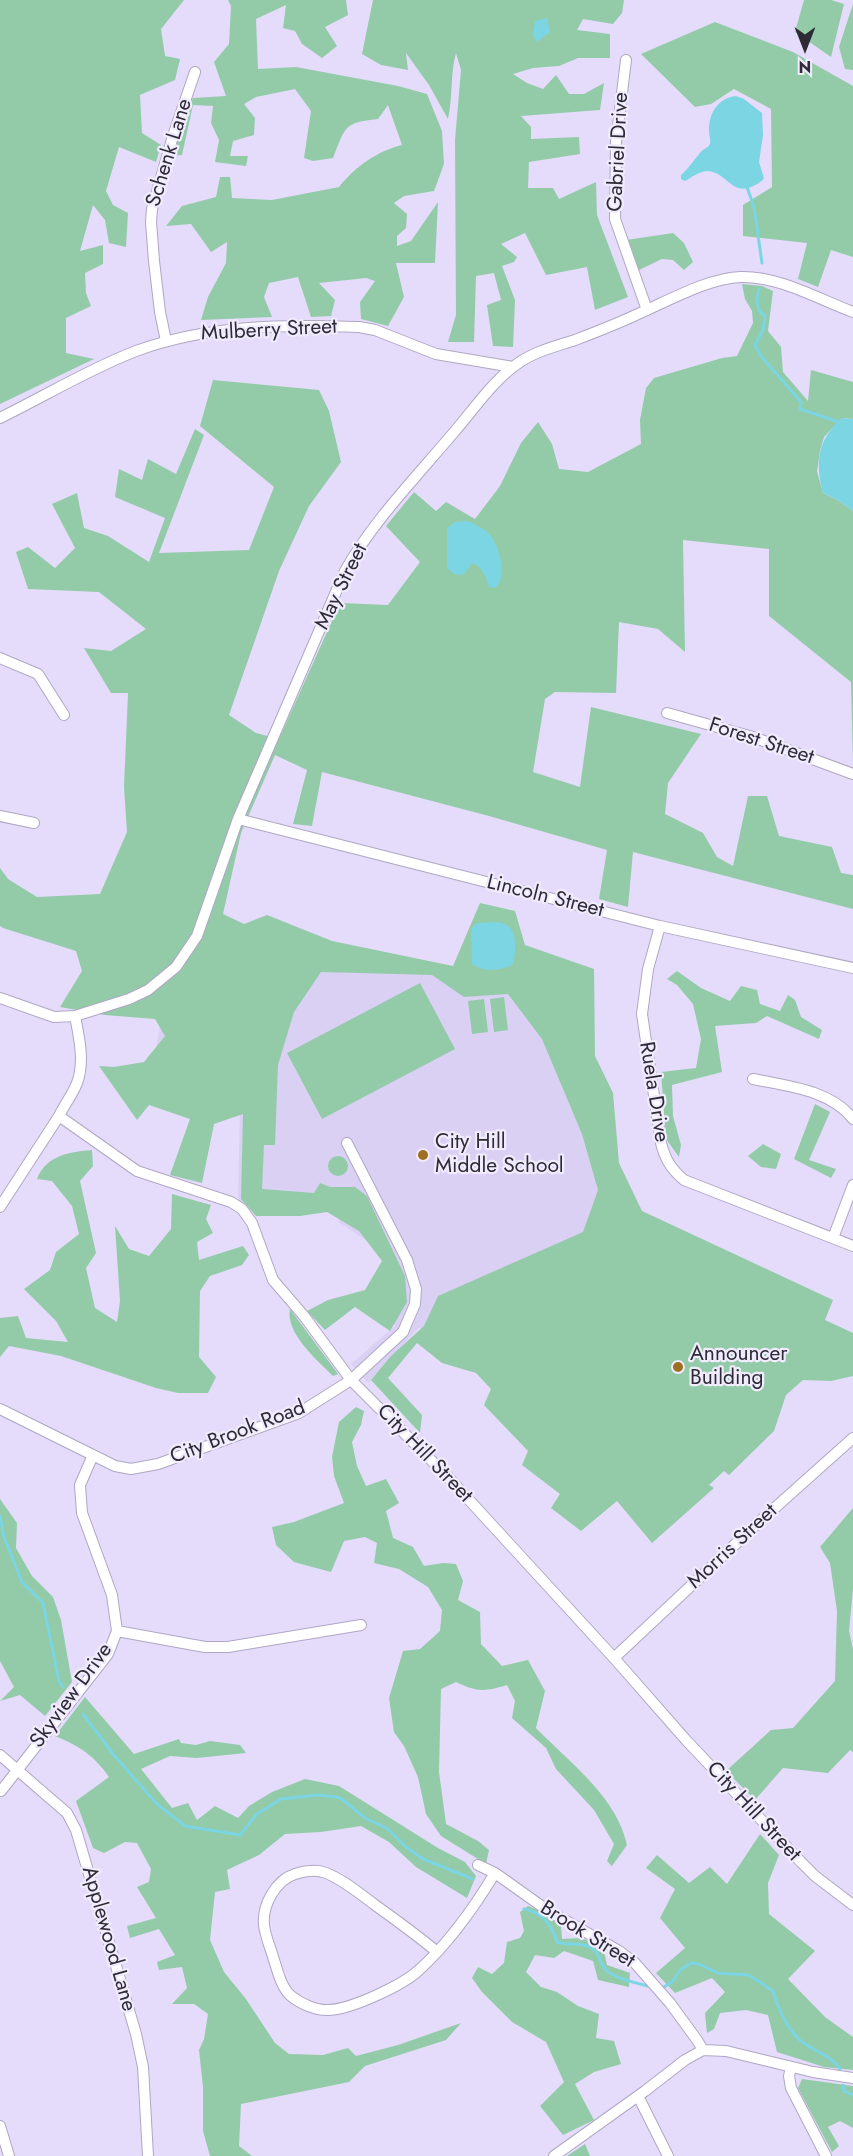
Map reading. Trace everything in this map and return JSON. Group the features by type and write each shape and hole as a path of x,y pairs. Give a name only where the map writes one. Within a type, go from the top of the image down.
{"street":[{"name":"Gabriel Drive","path":"626,60 616,142 615,219 646,310"},
{"name":"Schenk Lane","path":"166,341 160,312 151,222 152,209 173,136 195,72"},
{"name":"May Street","path":"0,998 54,1017 75,1016 129,999 148,990 176,967 201,927 238,819 355,554 377,523 513,367 530,356 601,330 709,285 739,277 783,285 853,312"},
{"name":"Mulberry Street","path":"0,418 125,356 188,335 230,329 358,327 375,330 436,354 513,367"},
{"path":"0,658 38,674 64,715"},
{"name":"Forest Street","path":"667,714 753,737 853,774"},
{"path":"0,816 34,823"},
{"name":"Lincoln Street","path":"238,819 660,926 853,968"},
{"name":"Ruela Drive","path":"660,926 648,969 642,1014 661,1143 674,1172 684,1179 853,1246"},
{"path":"0,1207 76,1084 80,1072 80,1043 75,1016"},
{"path":"753,1079 801,1089 833,1101 846,1110 853,1119"},
{"name":"City Hill Street","path":"58,1116 137,1171 231,1202 242,1209 252,1223 273,1280 304,1316 351,1380 448,1477 686,1740 805,1867 853,1905"},
{"name":"City Brook Road","path":"0,1409 115,1466 131,1469 158,1464 299,1413 351,1380 403,1332 415,1304 416,1289 407,1260 347,1143"},
{"path":"833,1238 853,1185"},
{"name":"Morris Street","path":"614,1658 759,1522 853,1438"},
{"name":"Skyview Drive","path":"1,1791 108,1654 117,1631 112,1595 82,1513 80,1485 93,1455"},
{"path":"117,1631 205,1647 228,1647 361,1625"},
{"name":"Applewood Lane","path":"0,1755 19,1769 67,1813 76,1830 136,2034 143,2067 148,2156"},
{"name":"Brook Street","path":"478,1865 495,1873 547,1910 634,1962 670,2003 703,2050"},
{"path":"437,1952 348,1885 325,1872 305,1871 290,1876 275,1889 266,1905 264,1924 281,1982 291,1996 309,2007 328,2010 353,2004 406,1980 437,1952 495,1873"},
{"path":"554,2156 685,2060 703,2050 726,2051 791,2067 853,2078"},
{"path":"791,2067 789,2076 791,2088 826,2156"},
{"path":"638,2096 668,2156"},
{"path":"0,2126 9,2156"}],"shaded area":[{"path":"0,0 184,0 161,29 165,56 180,59 175,80 140,95 142,133 161,145 156,162 119,147 106,191 113,205 128,213 126,247 109,243 105,220 93,205 80,251 103,245 103,264 85,273 86,293 91,306 66,318 66,353 94,359 0,404"},
{"path":"228,0 346,0 348,15 325,27 337,46 322,58 302,44 295,31 283,28 286,5 256,19 258,69 296,67 398,86 427,94 442,131 444,164 434,191 404,196 394,203 407,214 406,228 397,236 397,246 411,241 438,202 435,263 396,263 404,297 388,326 361,319 360,302 375,281 366,278 319,283 335,300 331,316 311,317 298,277 269,283 264,297 272,317 201,320 208,297 226,263 227,242 211,252 191,224 166,226 182,206 216,197 220,177 230,177 232,198 272,200 339,187 367,161 384,151 402,145 388,105 378,119 358,122 347,128 333,158 313,161 304,158 311,111 295,89 256,97 244,104 255,118 254,135 233,141 230,156 248,156 246,166 215,162 219,140 211,123 213,106 193,105 182,155 167,156 193,98 226,96 214,62 229,44 231,6"},
{"path":"373,0 624,0 622,13 613,24 583,19 577,30 610,34 610,58 578,58 559,66 533,68 513,74 543,89 556,75 569,94 584,94 604,83 600,110 521,116 531,127 531,139 579,137 580,154 529,162 528,188 553,188 559,199 596,182 597,215 628,297 595,310 587,267 546,275 525,233 501,244 517,257 514,262 502,266 515,300 513,347 493,346 487,305 501,300 494,273 476,276 474,342 448,342 456,315 455,140 461,70 456,53 448,119 429,85 406,53 408,70 381,65 362,54"},
{"path":"804,0 831,0 844,4 831,57 795,32"},
{"path":"853,4 853,70 845,69 839,47"},
{"path":"547,18 550,32 537,42 533,35 535,21"},
{"path":"715,22 793,52 853,86 853,257 831,250 818,287 798,279 807,243 743,236 743,205 772,187 771,109 734,89 711,104 695,107 641,54"},
{"path":"736,96 744,99 762,113 763,135 759,162 764,178 758,184 746,189 734,186 714,172 707,171 685,181 681,179 681,175 709,145 709,124 716,107 724,100"},
{"path":"673,233 684,243 693,262 684,270 673,260 662,259 639,270 626,240"},
{"path":"742,284 762,286 773,291 768,331 781,347 783,372 808,401 811,370 853,382 853,419 842,418 824,437 817,471 823,493 853,511 853,763 851,682 769,616 769,549 683,540 685,652 658,629 619,622 616,693 555,692 545,699 533,772 580,787 591,707 701,734 668,783 665,814 703,833 717,857 733,866 748,796 767,796 779,836 832,847 841,873 853,875 853,909 633,852 628,907 599,899 607,850 322,772 312,826 293,824 307,770 275,755 241,833 223,914 244,924 267,915 332,941 453,966 480,903 515,911 525,945 594,969 595,1056 613,1093 619,1163 642,1211 833,1300 825,1320 853,1333 853,1376 831,1381 803,1380 786,1395 774,1431 729,1475 724,1471 709,1485 714,1488 652,1543 617,1501 581,1531 551,1508 560,1494 522,1465 528,1451 484,1405 491,1389 476,1373 442,1363 417,1343 388,1378 422,1415 420,1433 371,1380 391,1356 424,1326 438,1296 583,1232 598,1190 582,1134 542,1039 508,994 464,997 432,975 321,972 294,1012 278,1065 275,1145 264,1145 262,1189 314,1193 320,1183 330,1187 355,1187 367,1196 405,1276 407,1302 390,1331 355,1307 325,1330 307,1311 328,1300 365,1290 382,1261 359,1231 327,1212 300,1216 256,1216 241,1199 243,1114 214,1124 202,1183 170,1175 190,1119 149,1105 137,1120 99,1066 114,1067 144,1062 165,1036 155,1019 105,1015 60,1007 82,971 76,951 0,926 0,868 8,879 37,897 100,894 127,832 124,787 128,693 111,693 84,648 111,651 146,629 99,592 28,589 16,552 28,547 55,568 75,548 52,504 77,493 84,528 108,536 149,562 165,518 115,497 119,469 142,480 148,459 176,474 195,429 204,435 159,553 249,550 274,487 200,426 213,380 319,390 329,411 341,462 309,506 279,571 229,715 256,733 279,739 340,603 388,605 420,562 386,526 414,492 436,511 446,502 475,519 500,486 521,443 538,422 552,444 559,469 588,472 641,444 640,420 646,388 654,378 722,358 737,356 753,323 752,311 745,299"},
{"path":"842,418 853,419 853,511 823,493 820,482 819,461 823,443"},
{"path":"468,521 486,531 495,543 502,568 499,583 495,588 489,587 481,569 475,564 472,563 461,575 454,574 447,568 447,528 455,522"},
{"path":"495,922 509,926 515,942 512,965 492,970 472,964 471,930 479,923"},
{"name":"City Hill Middle School","path":"202,947 547,985 609,1109 602,1224 490,1383 419,1327 368,1383 351,1364 395,1326 367,1292 390,1257 339,1222 341,1210 257,1214 238,1199 240,1111 154,1062 166,989"},
{"path":"677,971 701,988 730,1001 741,986 757,990 760,1004 780,1011 788,995 795,1000 801,1017 822,1030 819,1039 767,1016 756,1023 715,1026 722,1072 672,1085 673,1116 681,1145 679,1157 666,1139 661,1072 696,1068 701,1039 693,1004 677,985 667,979"},
{"path":"420,983 455,1049 322,1119 287,1053"},
{"path":"504,997 508,1030 494,1032 490,999"},
{"path":"484,999 488,1032 472,1034 468,1001"},
{"path":"815,1104 830,1112 809,1160 836,1169 831,1178 794,1159"},
{"path":"763,1144 781,1154 776,1169 761,1167 748,1156"},
{"path":"92,1150 93,1166 80,1181 96,1253 86,1268 95,1308 117,1322 120,1301 115,1226 129,1249 149,1256 171,1229 172,1194 211,1205 206,1219 213,1233 197,1242 199,1260 243,1246 249,1255 242,1265 210,1276 200,1291 199,1357 216,1377 208,1393 178,1393 156,1388 61,1356 9,1346 0,1357 0,1318 18,1316 26,1338 68,1342 56,1321 24,1289 50,1270 56,1252 79,1234 72,1206 52,1181 37,1179 46,1165 60,1156"},
{"path":"334,1156 342,1156 348,1162 348,1170 342,1176 334,1176 328,1170 328,1162"},
{"path":"290,1309 338,1374 333,1376 311,1355 297,1337 292,1327"},
{"path":"356,1407 364,1411 361,1425 352,1442 357,1466 366,1486 386,1479 399,1503 386,1511 393,1538 413,1547 424,1566 443,1563 456,1564 463,1581 458,1600 480,1612 481,1644 502,1666 528,1660 545,1691 536,1728 577,1767 603,1796 622,1828 627,1845 612,1866 607,1861 614,1844 594,1810 556,1769 546,1748 512,1718 515,1701 507,1685 481,1690 456,1682 441,1689 439,1772 446,1824 478,1841 489,1850 486,1864 441,1836 426,1814 418,1777 404,1746 394,1732 389,1698 403,1651 420,1649 440,1631 442,1610 428,1587 399,1569 374,1563 377,1543 365,1537 344,1541 331,1572 294,1562 276,1545 272,1527 294,1522 344,1503 334,1476 332,1457 339,1422"},
{"path":"0,1499 17,1523 16,1548 32,1576 53,1597 61,1620 72,1682 45,1716 20,1695 0,1701 14,1687 0,1661"},
{"path":"853,1508 853,1589 849,1631 853,1649 853,1752 850,1750 828,1773 783,1768 755,1800 726,1771 771,1730 793,1728 835,1681 837,1611 830,1563 820,1547"},
{"path":"85,1697 134,1754 179,1739 181,1743 196,1745 210,1741 240,1745 246,1753 197,1758 170,1756 141,1769 172,1808 188,1803 197,1820 215,1806 238,1818 249,1806 272,1792 305,1779 339,1786 438,1848 465,1862 476,1876 467,1898 416,1867 389,1842 361,1826 285,1834 259,1855 227,1870 230,1889 215,1892 210,1940 224,1972 246,1999 275,2043 289,2054 323,2055 348,2048 356,2056 398,2045 461,2023 446,2040 365,2066 349,2082 241,2104 239,2146 252,2156 210,2156 203,2131 203,2087 199,2050 204,2039 208,2014 194,2004 172,2004 187,1988 182,1967 159,1970 157,1962 175,1955 159,1929 130,1938 127,1926 156,1918 137,1887 149,1882 151,1869 137,1843 125,1842 104,1853 93,1848 76,1801 109,1777 85,1752 55,1736"},
{"path":"760,1834 779,1855 768,1883 769,1914 815,1951 788,1979 825,2017 853,2037 853,2070 824,2067 777,2052 768,2015 746,2010 720,2013 714,2029 707,2033 705,2013 725,1992 712,1978 675,1993 656,1973 685,1948 660,1918 675,1889 646,1868 657,1855 689,1883 710,1867 727,1884"},
{"path":"528,1906 540,1911 561,1926 562,1939 580,1938 597,1943 604,1952 607,1965 630,1973 629,1987 598,1980 593,1961 564,1951 554,1958 535,1955 526,1972 541,1987 557,1992 578,2006 599,2014 596,2038 614,2041 621,2064 594,2072 575,2084 594,2120 563,2135 540,2106 564,2082 546,2042 512,2022 482,1992 472,1978 478,1967 492,1974 504,1963 507,1942 520,1938 524,1931 520,1912"},
{"path":"802,2079 853,2086 853,2128 840,2121 828,2127 839,2146 832,2152 798,2088"},
{"path":"585,2144 590,2156 567,2156"}],"waterway":[{"path":"747,187 754,207 762,263"},
{"path":"759,289 757,299 759,311 765,316 763,330 755,345 760,355 801,402 800,409 842,423"},
{"path":"0,1516 4,1537 22,1582 43,1603 59,1681 63,1687"},
{"path":"83,1714 113,1754 157,1804 185,1826 240,1835 257,1814 281,1799 318,1795 336,1797 342,1799 365,1818 388,1829 406,1847 423,1859 473,1879"},
{"path":"524,1909 536,1913 546,1921 557,1942 590,1947 610,1973 647,1986"},
{"path":"664,1987 673,1981 680,1970 691,1963 699,1964 718,1973 749,1975 773,1991 791,2031 806,2045 837,2064 840,2069"},
{"path":"843,2085 844,2091 853,2095"}],"place":[{"name":"City Hill Middle School","path":"423,1155"},
{"name":"Announcer Building","path":"678,1367"}]}
